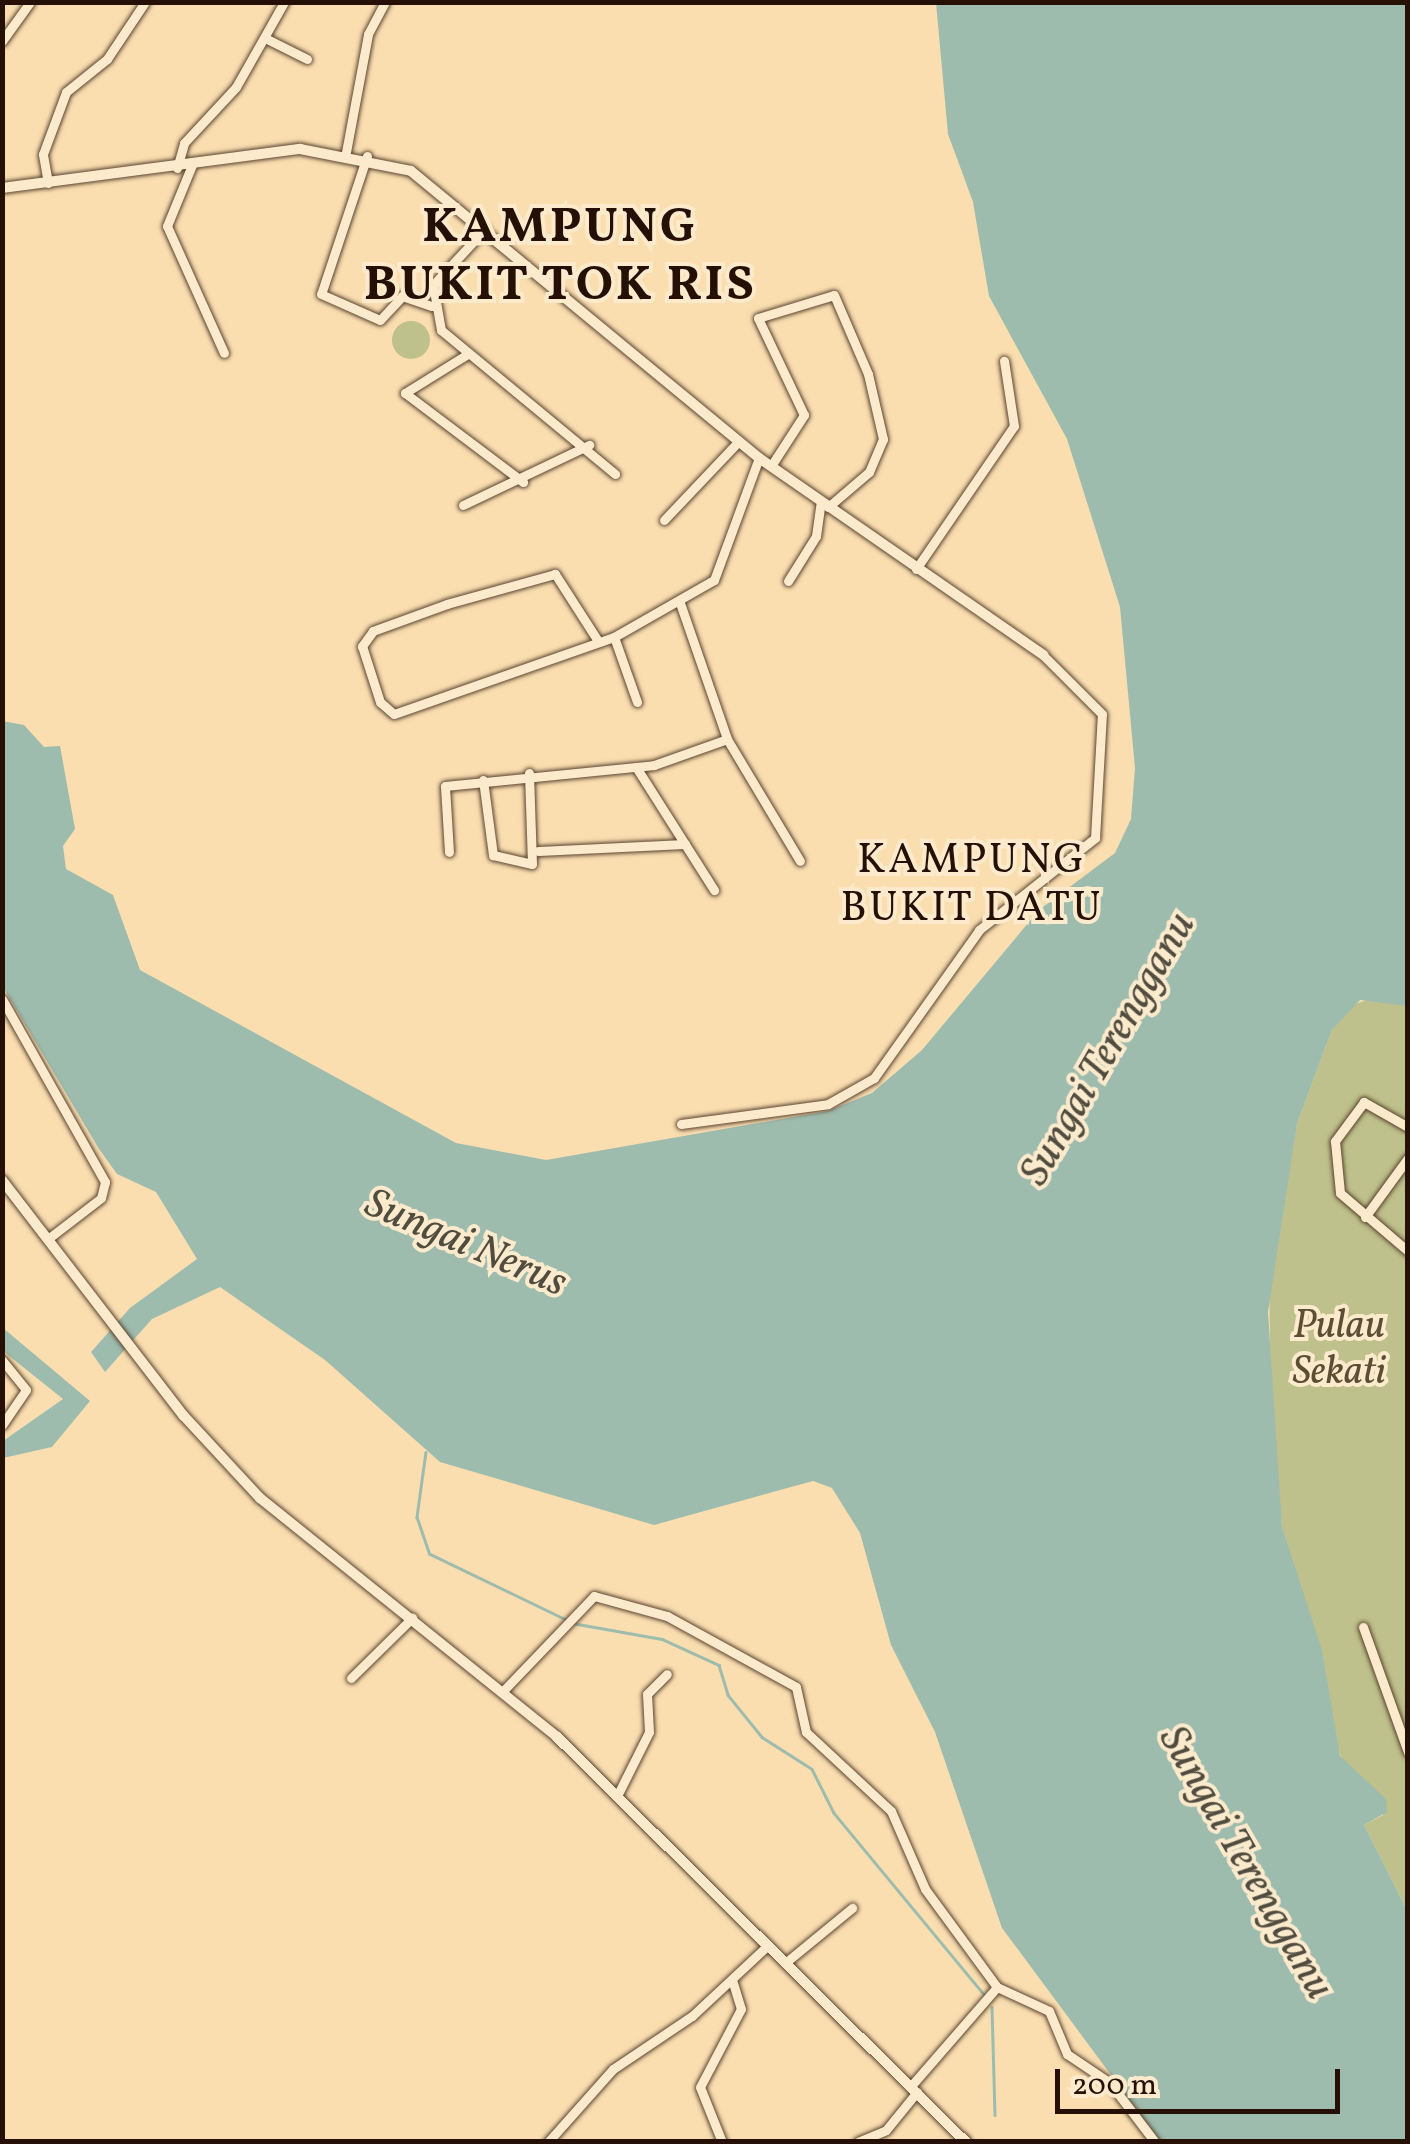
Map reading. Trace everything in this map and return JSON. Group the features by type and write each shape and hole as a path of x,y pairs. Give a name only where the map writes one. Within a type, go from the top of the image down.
{"street":[{"path":"2,41 30,2"},
{"path":"48,183 43,154 66,92 108,59 145,2"},
{"path":"176,168 184,142 265,38 284,2"},
{"path":"346,152 368,34 386,2"},
{"path":"265,38 307,59"},
{"path":"2,188 192,165 346,152 367,156 426,180 759,458 1042,656 1102,714 1095,838 979,930 874,1078 828,1104 681,1124"},
{"path":"367,156 321,294 380,320 402,296 431,306 466,355 588,446 615,474"},
{"path":"192,165 168,226 224,353"},
{"path":"431,306 436,278 485,230"},
{"path":"771,466 804,415 758,318 834,295 868,374 883,439 869,472 825,505 816,536 788,581"},
{"path":"466,355 406,394 523,482"},
{"path":"916,569 1014,426 1004,361"},
{"path":"664,520 739,441"},
{"path":"463,505 523,482 588,446"},
{"path":"598,641 555,574 428,610 373,632 362,646 380,702 394,714 614,637 680,603 719,573 759,458"},
{"path":"680,603 727,739 800,862"},
{"path":"614,637 637,702"},
{"path":"449,852 441,791 530,774 636,767 727,739"},
{"path":"636,767 714,890"},
{"path":"483,780 493,855 532,864 538,850 530,774"},
{"path":"538,850 685,844"},
{"path":"2,998 105,1182 100,1198 49,1238"},
{"path":"1408,1126 1364,1102 1335,1140 1340,1192 1408,1251"},
{"path":"1366,1217 1408,1158"},
{"path":"2,1180 136,1352 260,1498 502,1692 618,1794 966,2142"},
{"path":"2,1203 14,1194"},
{"path":"2,1360 26,1390 2,1424"},
{"path":"502,1692 558,1625 594,1596 626,1599 802,1692 806,1732 890,1811 926,1888 997,1987 1049,2012 1067,2054 1110,2083 1154,2142"},
{"path":"350,1678 412,1618"},
{"path":"1362,1627 1408,1752"},
{"path":"618,1794 649,1732 647,1694 666,1674"},
{"path":"784,1963 852,1908"},
{"path":"548,2142 613,2069 732,1980 767,1946"},
{"path":"722,2142 700,2088 740,2009 732,1980"},
{"path":"858,2142 886,2130 914,2089 997,1987"}],"green space":[{"path":"411,321 425,326 430,340 425,354 411,359 397,354 392,340 397,326"},
{"name":"Pulau Sekati","path":"1379,996 1408,1006 1407,1910 1364,1825 1383,1815 1386,1800 1345,1769 1331,1727 1325,1668 1282,1527 1271,1409 1269,1275 1297,1124 1332,1030 1349,1006"}],"water":[{"path":"936,3 1407,3 1407,1006 1360,1000 1332,1030 1297,1124 1268,1312 1282,1527 1322,1650 1340,1756 1386,1799 1387,1812 1364,1825 1407,1910 1407,2141 1160,2141 1002,1928 935,1732 891,1645 860,1533 832,1488 813,1481 654,1525 440,1462 325,1360 220,1287 152,1319 105,1372 91,1352 130,1308 197,1259 156,1192 117,1174 99,1149 3,987 2,721 24,725 44,747 60,746 75,829 63,846 66,869 113,895 140,970 456,1143 546,1160 828,1111 872,1093 922,1050 1039,910 1115,853 1131,819 1135,768 1120,607 1067,439 989,296 973,202 948,134"},
{"path":"3,1328 90,1401 52,1447 3,1458 3,1441 63,1399 3,1351"}],"waterway":[{"path":"426,1452 417,1517 430,1554 565,1619"},
{"path":"572,1623 662,1639 719,1665 728,1695 762,1737 812,1769 834,1813 983,1993"},
{"path":"992,2007 995,2115"}],"district":[{"name":"KAMPUNG BUKIT TOK RIS","path":"560,257"},
{"name":"KAMPUNG BUKIT DATU","path":"972,886"}],"water label":[{"name":"Sungai Terengganu","path":"1110,1050"},
{"name":"Sungai Nerus","path":"465,1245"},
{"name":"Sungai Terengganu","path":"1244,1864"}]}
